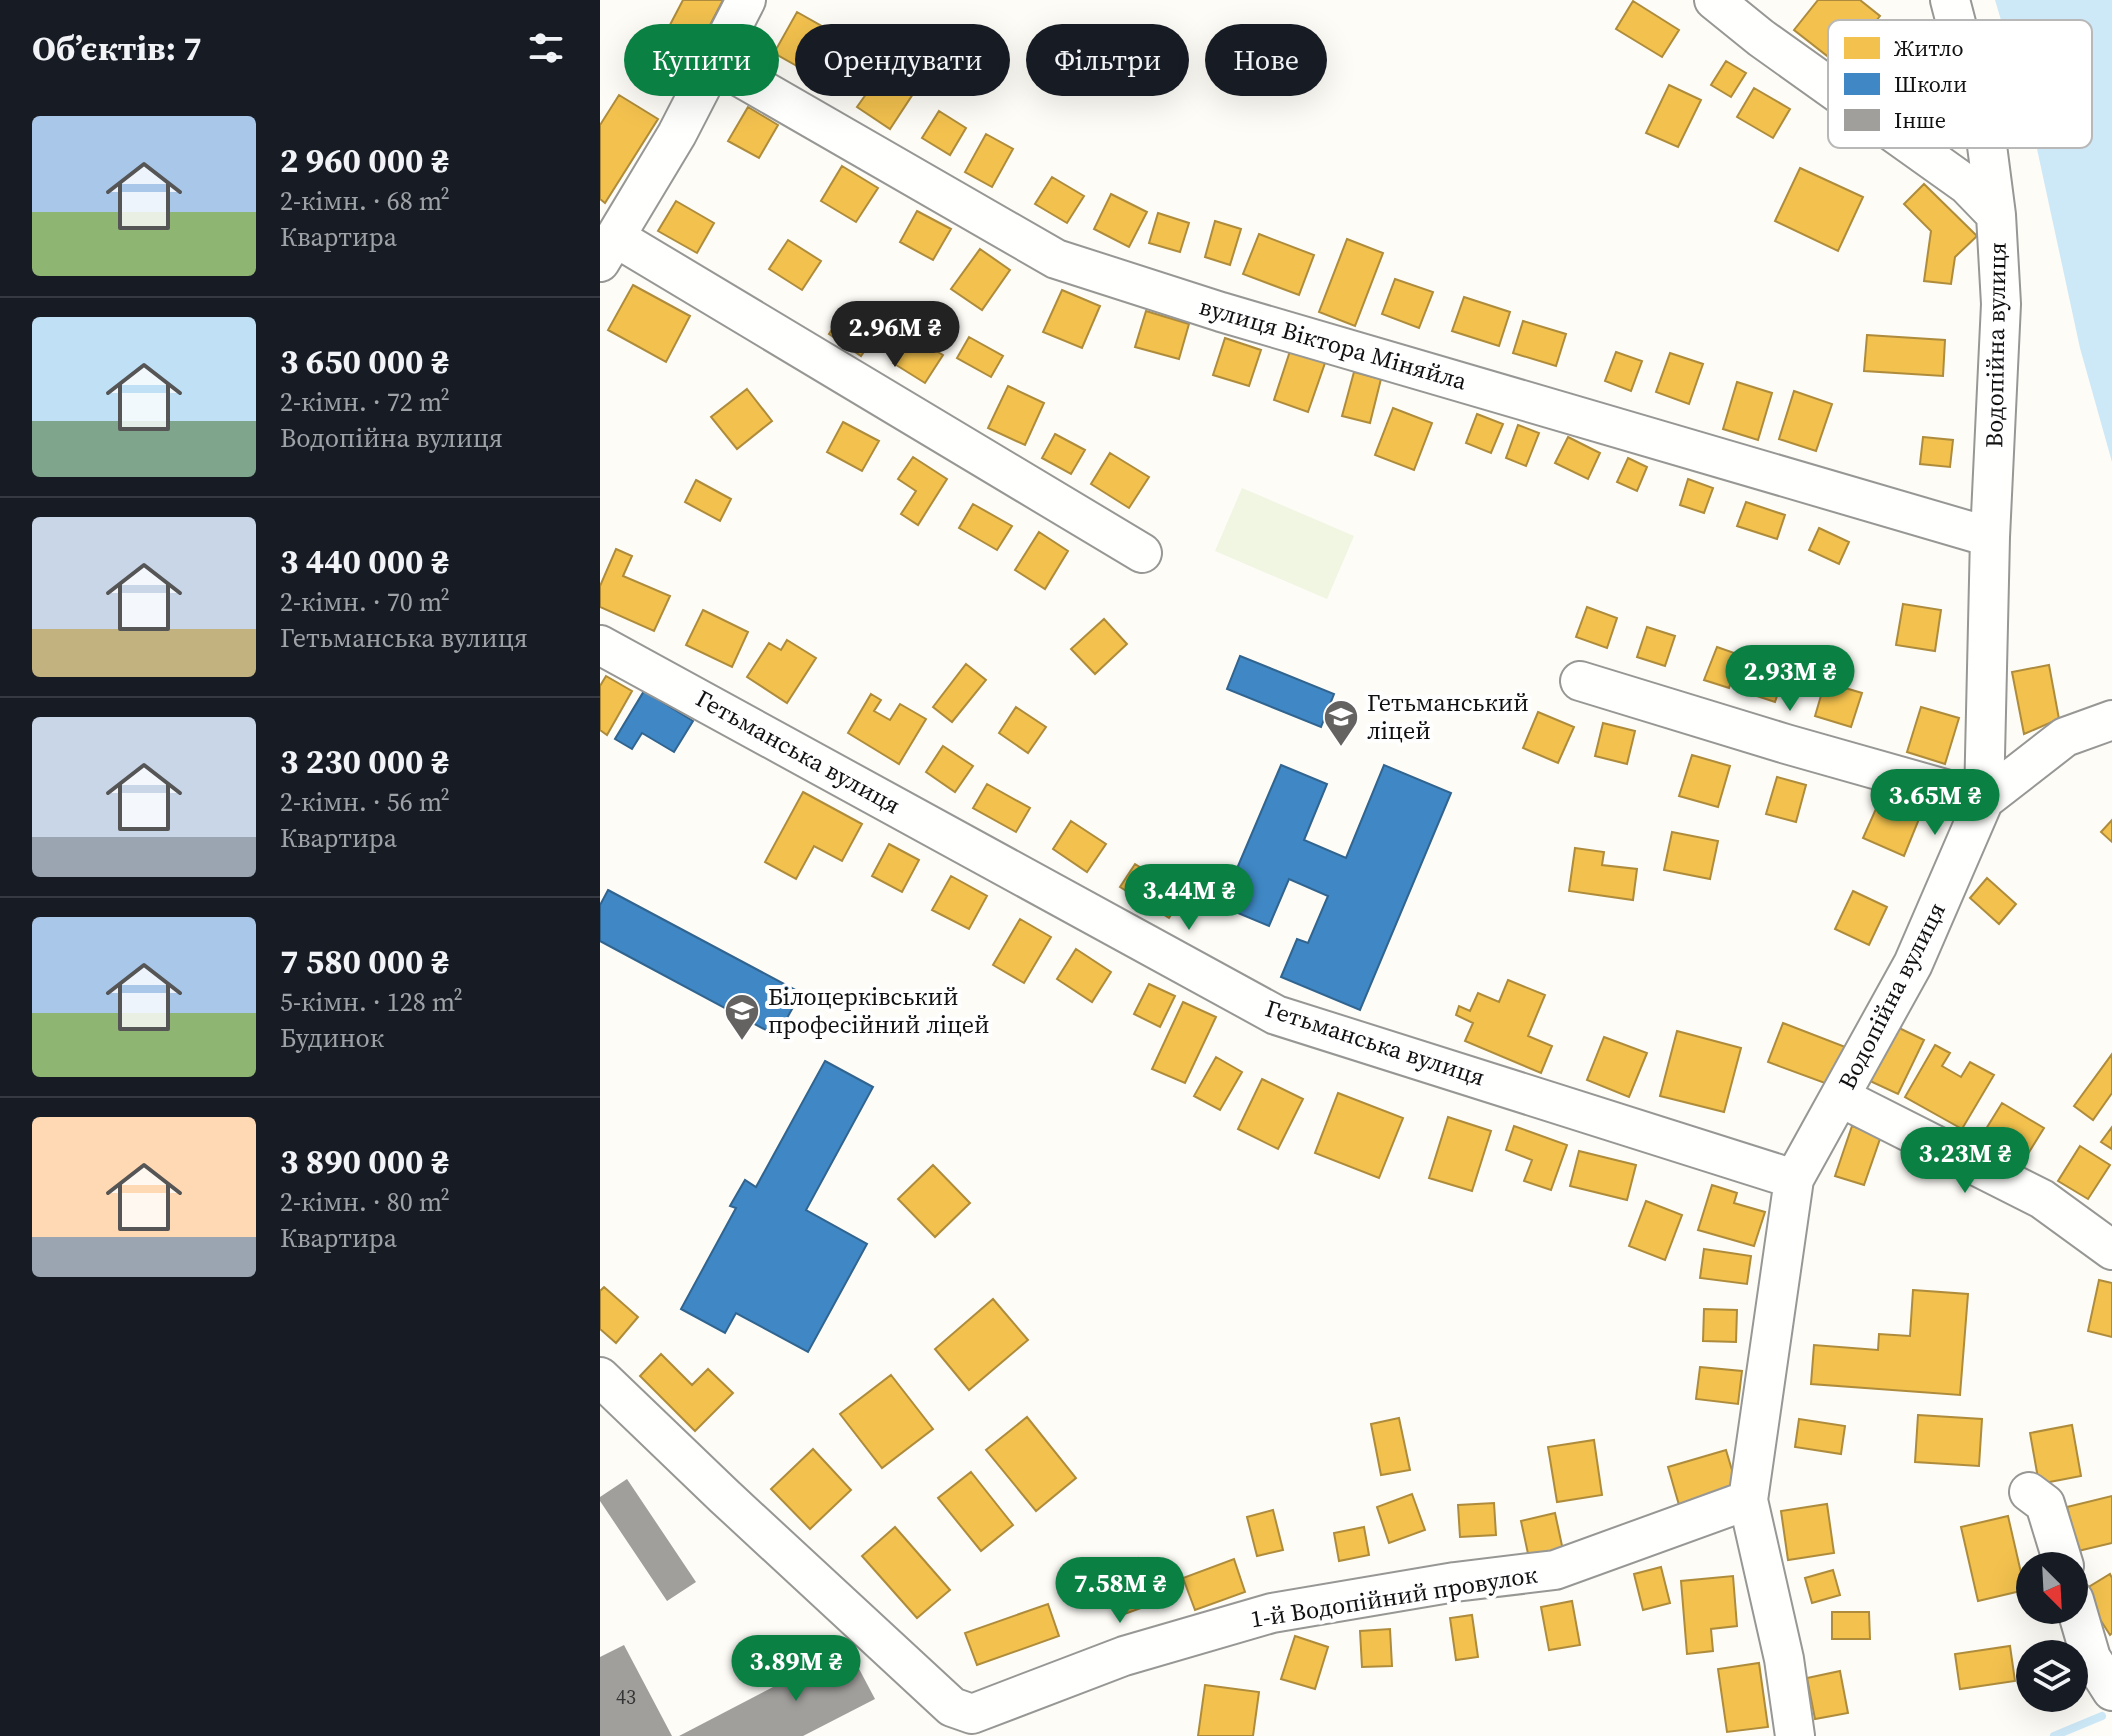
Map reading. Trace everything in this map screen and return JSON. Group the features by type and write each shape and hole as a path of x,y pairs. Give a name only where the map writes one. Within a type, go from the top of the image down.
{"street":[{"path":"734,24 746,0"},
{"name":"Водопійна вулиця","path":"1714,0 1828,86"},
{"path":"1950,0 1955,20"},
{"path":"697,96 607,250 1142,553"},
{"name":"вулиця Віктора Міняйла","path":"773,96 1056,259 1231,315 1990,537"},
{"name":"Водопійна вулиця","path":"1795,1736 1784,1659 1748,1500 1794,1179 1913,964 1984,800 1990,537 2001,304 1996,215 1967,185 1915,148"},
{"path":"1987,148 1996,215"},
{"name":"Гетьманська вулиця","path":"600,645 1276,1015 1794,1179"},
{"path":"1580,681 1984,800 2065,737 2112,720"},
{"path":"1840,1097 2042,1199 2112,1250"},
{"name":"1-й Водопійний провулок","path":"600,1377 952,1707 972,1714 1124,1656 1272,1613 1455,1582 1555,1570 1748,1500"},
{"path":"2029,1492 2045,1504 2060,1552"},
{"path":"2081,1624 2091,1658 2112,1691"}],"green space":[{"path":"1242,488 1354,536 1327,599 1215,551"}],"water":[{"path":"1995,0 2112,0 2112,462 2080,348 2037,148 2092,148 2092,20 2001,20"}],"building: Житло":[{"path":"683,0 723,0 711,24 670,24"},
{"path":"1818,0 1860,0 1880,16 1877,20 1828,20 1828,57 1794,30"},
{"path":"1633,1 1679,30 1662,57 1616,29"},
{"path":"797,12 818,24 795,24 795,65 779,56 779,44"},
{"path":"1726,61 1746,73 1731,97 1711,85"},
{"path":"1669,85 1701,100 1678,147 1646,133"},
{"path":"1754,88 1790,109 1773,138 1737,117"},
{"path":"619,95 658,119 605,203 600,199 600,125"},
{"path":"865,96 912,96 890,129 857,107"},
{"path":"748,107 778,125 759,158 728,141"},
{"path":"939,111 966,128 950,155 922,138"},
{"path":"986,134 1013,149 992,187 965,172"},
{"path":"842,166 878,188 856,222 821,201"},
{"path":"1800,168 1863,197 1838,251 1775,221"},
{"path":"1052,177 1084,196 1067,223 1035,204"},
{"path":"1924,184 1977,236 1955,257 1951,284 1924,281 1931,231 1904,204"},
{"path":"1111,194 1147,212 1129,247 1094,229"},
{"path":"676,201 714,223 697,253 658,231"},
{"path":"917,211 951,229 933,260 900,242"},
{"path":"1158,213 1189,223 1180,252 1149,243"},
{"path":"1215,221 1241,229 1230,265 1205,257"},
{"path":"1259,234 1314,255 1299,295 1243,274"},
{"path":"1347,239 1383,253 1355,326 1319,312"},
{"path":"788,240 821,261 802,290 769,269"},
{"path":"980,249 1010,270 982,310 951,289"},
{"path":"1395,279 1433,292 1419,328 1382,314"},
{"path":"633,285 690,316 666,362 608,330"},
{"path":"1062,290 1100,306 1082,348 1043,332"},
{"path":"1464,297 1510,312 1499,346 1452,331"},
{"path":"848,305 881,327 861,356 829,334"},
{"path":"1146,311 1189,324 1179,359 1135,347"},
{"path":"1523,321 1566,334 1556,366 1513,353"},
{"path":"910,335 943,355 925,383 893,363"},
{"path":"1867,335 1945,340 1943,376 1864,371"},
{"path":"969,337 1003,356 991,377 957,358"},
{"path":"1225,338 1261,350 1249,386 1213,375"},
{"path":"1291,348 1326,360 1308,412 1274,400"},
{"path":"1616,352 1642,361 1631,391 1605,381"},
{"path":"1670,353 1703,364 1689,404 1656,392"},
{"path":"1354,372 1381,379 1370,423 1342,416"},
{"path":"1737,382 1772,393 1758,440 1723,429"},
{"path":"1008,386 1044,403 1025,445 988,428"},
{"path":"747,389 772,421 737,449 711,417"},
{"path":"1794,391 1832,404 1816,451 1779,439"},
{"path":"1393,408 1432,423 1414,470 1375,455"},
{"path":"1477,414 1503,424 1491,453 1466,443"},
{"path":"843,422 879,441 862,471 827,452"},
{"path":"1518,425 1539,433 1526,466 1506,458"},
{"path":"1055,434 1085,450 1071,474 1042,458"},
{"path":"1568,437 1600,453 1588,479 1555,463"},
{"path":"1923,437 1953,440 1950,467 1920,464"},
{"path":"1110,453 1149,477 1129,508 1091,484"},
{"path":"913,457 947,479 918,525 901,514 916,491 898,479"},
{"path":"1628,458 1647,467 1637,491 1617,482"},
{"path":"1688,479 1713,488 1704,513 1680,505"},
{"path":"696,480 731,499 720,521 685,502"},
{"path":"1746,502 1785,515 1777,539 1737,526"},
{"path":"973,504 1012,526 997,550 959,528"},
{"path":"1819,528 1849,542 1839,564 1809,550"},
{"path":"1039,532 1068,551 1045,589 1015,570"},
{"path":"616,549 632,556 623,576 670,596 654,631 600,607 600,586"},
{"path":"1903,604 1941,610 1935,651 1896,645"},
{"path":"1587,607 1617,618 1607,648 1576,637"},
{"path":"703,610 748,632 732,667 686,645"},
{"path":"1104,619 1127,644 1095,674 1071,649"},
{"path":"1647,627 1675,636 1665,666 1637,657"},
{"path":"787,640 816,658 787,703 747,677 769,643 781,650"},
{"path":"1717,647 1740,655 1729,688 1704,680"},
{"path":"1763,659 1787,666 1775,702 1751,694"},
{"path":"966,664 986,680 952,722 933,707"},
{"path":"2049,665 2059,719 2024,734 2012,672"},
{"path":"606,676 632,691 607,735 600,730 600,686"},
{"path":"1825,682 1862,693 1851,727 1815,716"},
{"path":"871,694 881,700 874,711 890,720 900,704 926,719 899,764 848,733"},
{"path":"1016,707 1046,727 1028,753 999,733"},
{"path":"1921,707 1959,718 1945,764 1907,752"},
{"path":"1538,712 1574,727 1558,763 1523,748"},
{"path":"1603,723 1635,731 1627,764 1595,756"},
{"path":"943,746 973,766 955,792 926,772"},
{"path":"1692,755 1730,766 1718,807 1679,796"},
{"path":"1777,777 1806,785 1796,822 1766,814"},
{"path":"987,784 1030,808 1016,832 973,808"},
{"path":"803,792 862,824 842,861 814,846 796,879 765,862"},
{"path":"1879,802 1919,819 1904,856 1863,838"},
{"path":"2112,820 2112,842 2101,832"},
{"path":"1071,821 1106,844 1087,872 1053,849"},
{"path":"1672,832 1718,841 1710,879 1664,870"},
{"path":"889,844 919,860 902,892 872,876"},
{"path":"1575,848 1604,852 1602,865 1637,869 1633,900 1569,891"},
{"path":"1135,864 1184,895 1169,918 1120,887"},
{"path":"951,876 987,896 969,929 932,910"},
{"path":"1987,878 2016,904 1999,924 1970,898"},
{"path":"1853,891 1887,907 1869,945 1835,929"},
{"path":"1020,919 1051,937 1024,983 993,965"},
{"path":"1076,949 1111,972 1092,1002 1057,979"},
{"path":"1508,980 1545,995 1528,1036 1552,1046 1541,1073 1465,1041 1473,1023 1456,1015 1459,1006 1470,1011 1478,993 1499,1002"},
{"path":"1149,984 1175,996 1160,1027 1134,1014"},
{"path":"1183,1002 1216,1017 1185,1083 1152,1069"},
{"path":"1783,1023 1848,1048 1833,1086 1768,1062"},
{"path":"1895,1026 1924,1040 1898,1094 1870,1081"},
{"path":"1677,1031 1741,1048 1724,1112 1660,1096"},
{"path":"1604,1037 1647,1053 1629,1097 1587,1080"},
{"path":"1935,1045 1950,1053 1942,1066 1961,1077 1970,1062 1994,1075 1962,1129 1905,1097"},
{"path":"2112,1054 2112,1093 2093,1120 2074,1106"},
{"path":"1216,1057 1242,1072 1220,1110 1194,1096"},
{"path":"1262,1079 1303,1099 1278,1149 1238,1129"},
{"path":"1338,1093 1403,1118 1379,1178 1315,1153"},
{"path":"2002,1103 2044,1128 2023,1162 1981,1137"},
{"path":"1448,1117 1491,1131 1472,1191 1429,1178"},
{"path":"1514,1126 1567,1145 1551,1190 1524,1181 1532,1160 1506,1150"},
{"path":"1852,1126 1881,1136 1864,1185 1835,1176"},
{"path":"2112,1127 2112,1149 2101,1142"},
{"path":"2080,1146 2110,1165 2088,1199 2058,1181"},
{"path":"1579,1151 1636,1165 1627,1200 1570,1186"},
{"path":"933,1165 970,1203 935,1237 898,1199"},
{"path":"1712,1185 1737,1193 1734,1203 1765,1212 1754,1246 1698,1230"},
{"path":"1646,1201 1682,1215 1665,1260 1629,1246"},
{"path":"1704,1249 1751,1256 1747,1284 1700,1278"},
{"path":"2099,1280 2112,1283 2112,1337 2088,1331"},
{"path":"604,1287 638,1317 616,1343 600,1329 600,1291"},
{"path":"1913,1290 1968,1294 1960,1395 1811,1384 1814,1345 1878,1350 1879,1334 1910,1336"},
{"path":"993,1299 1028,1340 969,1390 935,1349"},
{"path":"1704,1309 1737,1310 1736,1342 1703,1341"},
{"path":"661,1354 692,1385 708,1369 733,1393 695,1431 640,1376"},
{"path":"1700,1367 1742,1371 1738,1404 1696,1399"},
{"path":"891,1375 933,1429 882,1468 840,1414"},
{"path":"1918,1415 1982,1419 1979,1466 1915,1462"},
{"path":"1027,1417 1076,1478 1036,1511 986,1450"},
{"path":"1399,1418 1410,1470 1381,1475 1371,1424"},
{"path":"1799,1419 1845,1426 1841,1454 1795,1447"},
{"path":"2072,1425 2081,1476 2039,1484 2030,1433"},
{"path":"1594,1440 1602,1495 1557,1502 1548,1447"},
{"path":"813,1449 851,1490 810,1529 771,1489"},
{"path":"1726,1450 1737,1487 1679,1505 1668,1467"},
{"path":"971,1472 1013,1525 981,1551 938,1498"},
{"path":"1412,1494 1425,1530 1389,1543 1377,1507"},
{"path":"2112,1496 2112,1543 2078,1551 2067,1507"},
{"path":"1494,1503 1496,1535 1460,1537 1458,1505"},
{"path":"1827,1504 1834,1553 1788,1560 1781,1511"},
{"path":"1273,1510 1283,1550 1257,1556 1247,1517"},
{"path":"1555,1513 1564,1555 1530,1563 1521,1521"},
{"path":"2008,1516 2016,1552 2016,1592 1978,1601 1961,1527"},
{"path":"895,1527 950,1590 917,1618 862,1556"},
{"path":"1364,1527 1369,1555 1339,1561 1334,1533"},
{"path":"1138,1558 1155,1603 1119,1616 1102,1571"},
{"path":"1234,1559 1245,1592 1195,1610 1183,1578"},
{"path":"1661,1567 1670,1603 1643,1610 1634,1574"},
{"path":"1833,1570 1840,1595 1812,1603 1805,1578"},
{"path":"2110,1574 2110,1635 2088,1600 2088,1587"},
{"path":"1733,1576 1737,1626 1711,1629 1713,1651 1687,1654 1681,1581"},
{"path":"1572,1601 1580,1645 1549,1650 1541,1607"},
{"path":"1048,1604 1059,1636 977,1665 965,1633"},
{"path":"1832,1612 1869,1612 1870,1639 1832,1639"},
{"path":"1472,1615 1478,1657 1456,1660 1450,1618"},
{"path":"1390,1629 1392,1666 1362,1667 1360,1631"},
{"path":"1295,1636 1328,1647 1315,1689 1281,1679"},
{"path":"2010,1646 2015,1681 1960,1689 1955,1654"},
{"path":"1759,1663 1768,1727 1727,1732 1718,1669"},
{"path":"1840,1671 1848,1713 1815,1719 1807,1678"},
{"path":"1205,1685 1259,1692 1253,1736 1198,1736"}],"building: Школи":[{"path":"1240,656 1334,694 1321,727 1227,689"},
{"path":"644,691 693,721 674,752 642,733 632,749 615,739"},
{"path":"1281,765 1327,784 1304,840 1346,858 1384,765 1451,793 1360,1010 1281,977 1297,939 1308,943 1328,896 1289,879 1269,926 1221,906"},
{"path":"608,890 801,993 777,1036 600,941 600,905"},
{"path":"825,1061 873,1087 806,1210 867,1244 808,1352 736,1313 725,1333 681,1309 736,1208 730,1206 745,1180 756,1187"}],"building: Інше":[{"path":"627,1479 696,1582 667,1601 600,1501 600,1497"},
{"path":"624,1645 672,1736 600,1736 600,1657"},
{"path":"848,1648 875,1699 803,1736 679,1736"}],"waterway":[{"path":"2054,1736 2102,1716"}],"place":[{"name":"Гетьманський ліцей","path":"1341,748"},
{"name":"Білоцерківський професійний ліцей","path":"742,1042"}]}
